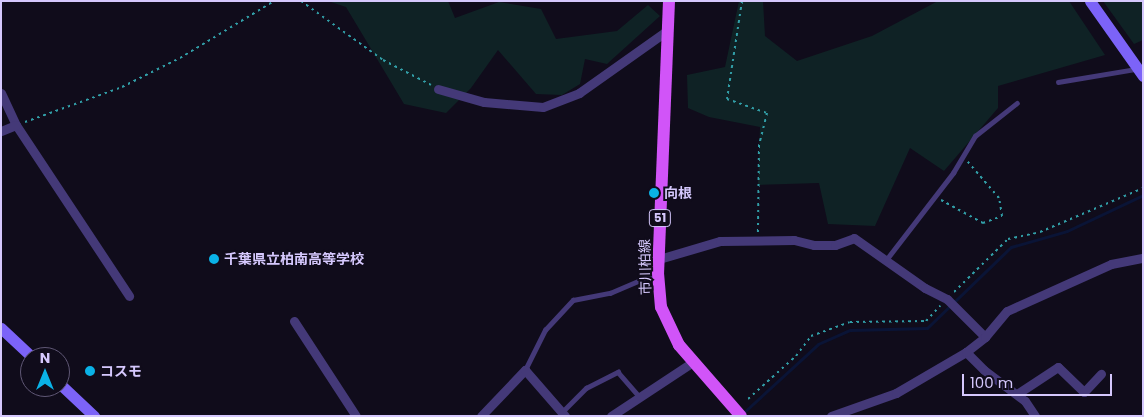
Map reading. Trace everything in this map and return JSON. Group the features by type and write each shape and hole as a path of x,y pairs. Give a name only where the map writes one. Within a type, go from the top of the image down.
{"main road":[{"name":"市川柏線","path":"669,1 658,273 661,307 666,323 693,362 738,412"}],"street":[{"path":"1090,1 1140,72"},
{"path":"438,89 484,102 543,107 579,93 668,30"},
{"path":"1,93 16,125 128,296"},
{"path":"1,131 16,125"},
{"path":"659,259 720,241 758,239 835,245 854,238 885,261 947,299 985,337"},
{"path":"831,416 896,393 966,352 985,337 1006,311 1111,264 1143,258"},
{"path":"294,320 356,416"},
{"path":"1,328 21,347"},
{"path":"966,352 984,370 1016,394 1035,416"},
{"path":"611,416 693,362"},
{"path":"1016,394 1058,367 1084,392 1101,374"},
{"path":"481,416 525,370 562,414"},
{"path":"70,393 94,416"}],"lane":[{"path":"1058,82 1140,72"},
{"path":"885,261 936,197 984,127 1017,103"},
{"path":"525,370 545,330 573,300 610,293 658,273"},
{"path":"562,414 586,388 618,372 640,398"}],"path":[{"path":"16,125 122,87 180,58 274,1"},
{"path":"301,1 383,60 438,89"},
{"path":"742,1 727,99 767,114 760,145 758,239"},
{"path":"936,197 983,223 1002,216 999,198 963,156"},
{"path":"748,399 796,356 811,336 850,322 926,321 1008,239 1040,232 1143,188"}],"green space":[{"path":"328,1 448,1 455,18 499,2 541,9 556,39 617,31 648,5 660,16 607,64 585,59 580,84 562,95 536,94 498,50 471,88 446,113 404,104 346,7"},
{"path":"739,1 763,1 765,36 797,61 872,36 938,1 1069,1 1105,55 998,86 998,108 944,171 910,148 875,226 828,224 819,183 758,185 760,127 709,117 688,108 687,75 725,67"},
{"path":"1103,1 1143,1 1143,40 1134,44"}],"waterway":[{"path":"742,414 818,344 850,330 927,328 1011,247 1067,231 1143,195"}],"place":[{"name":"向根","path":"654,193"},
{"name":"千葉県立柏南高等学校","path":"214,259"},
{"name":"コスモ","path":"90,371"}]}
